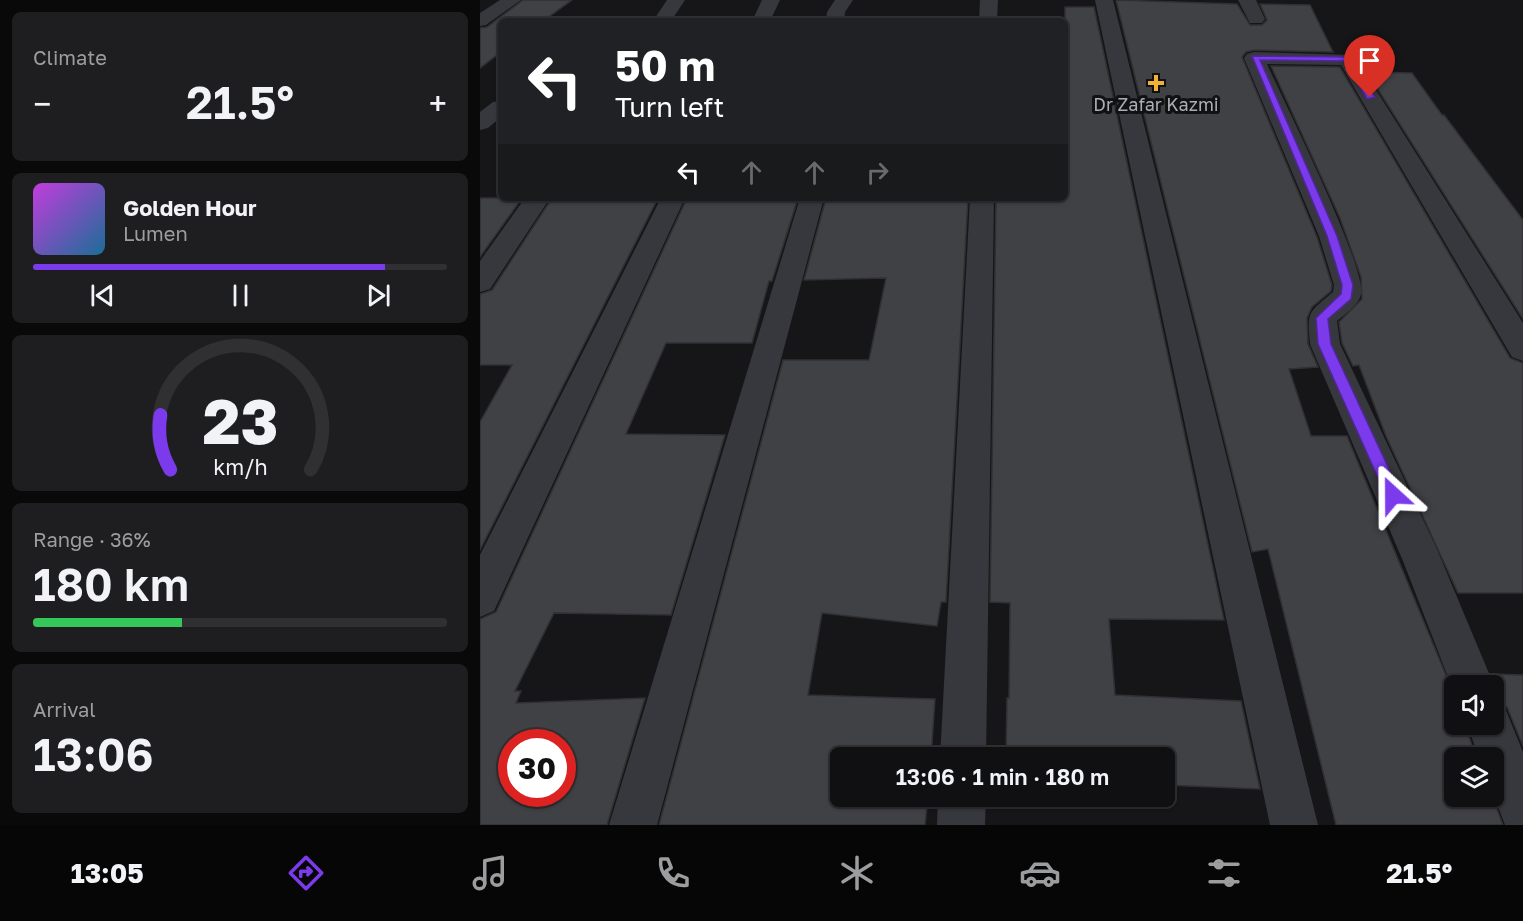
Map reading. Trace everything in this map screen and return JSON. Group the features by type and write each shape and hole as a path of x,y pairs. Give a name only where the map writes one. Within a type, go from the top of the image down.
{"street":[{"path":"480,21 512,0"},
{"path":"664,18 676,0"},
{"path":"762,18 771,0"},
{"path":"835,18 836,12 844,0"},
{"path":"988,18 989,0"},
{"path":"1104,0 1294,825"},
{"path":"1247,0 1256,19"},
{"path":"1469,675 1422,560 1325,344 1322,318 1347,296 1348,285 1332,236 1254,58 1347,58 1523,349"},
{"path":"480,123 498,108"},
{"path":"480,282 536,201"},
{"path":"480,597 672,201"},
{"path":"633,825 811,201"},
{"path":"963,747 982,201"},
{"path":"1493,735 1523,810"},
{"path":"960,825 961,807"}],"building":[{"path":"523,0 572,0 547,18 499,18"},
{"path":"1116,0 1237,4 1250,25 1262,25 1267,20 1260,4 1310,5 1333,52 1254,50 1246,52 1242,57 1317,237 1332,285 1331,291 1312,307 1307,318 1308,344 1318,367 1289,369 1311,436 1347,436 1446,675 1444,675 1444,735 1469,735 1472,747 1444,747 1444,807 1496,807 1503,825 1336,825 1268,549 1252,552"},
{"path":"1065,7 1094,7 1224,620 1109,619 1115,695 1241,701 1260,789 1175,785 1175,747 1006,747 1010,603 990,602 996,201 1068,201 1068,18 1065,18"},
{"path":"498,19 498,54 480,68 480,28 487,27"},
{"path":"1271,66 1340,67 1510,358 1523,363 1523,593 1458,593 1386,436 1359,365 1353,366 1342,343 1339,322 1362,299 1361,277 1340,218"},
{"path":"1367,72 1412,73 1523,220 1523,319"},
{"path":"480,198 520,201 480,257"},
{"path":"550,201 656,201 480,550 480,422 512,365 480,365 480,294 492,290"},
{"path":"686,201 797,201 772,281 769,281 752,343 666,343 626,434 725,435 671,615 554,613 515,691 521,691 516,703 645,698 607,825 480,825 480,619 496,612"},
{"path":"825,201 968,201 946,602 941,602 937,626 822,613 808,695 935,699 932,747 830,747 830,807 927,807 925,825 659,825 783,360 869,360 886,278 804,280"},
{"path":"1492,674 1523,675 1523,746 1507,707 1504,706 1504,675"}],"place":[{"name":"Dr Zafar Kazmi","path":"1156,83"}],"route":[{"path":"1370,97 1347,58 1254,58 1332,236 1348,285 1347,296 1322,318 1325,344 1393,495"}]}
